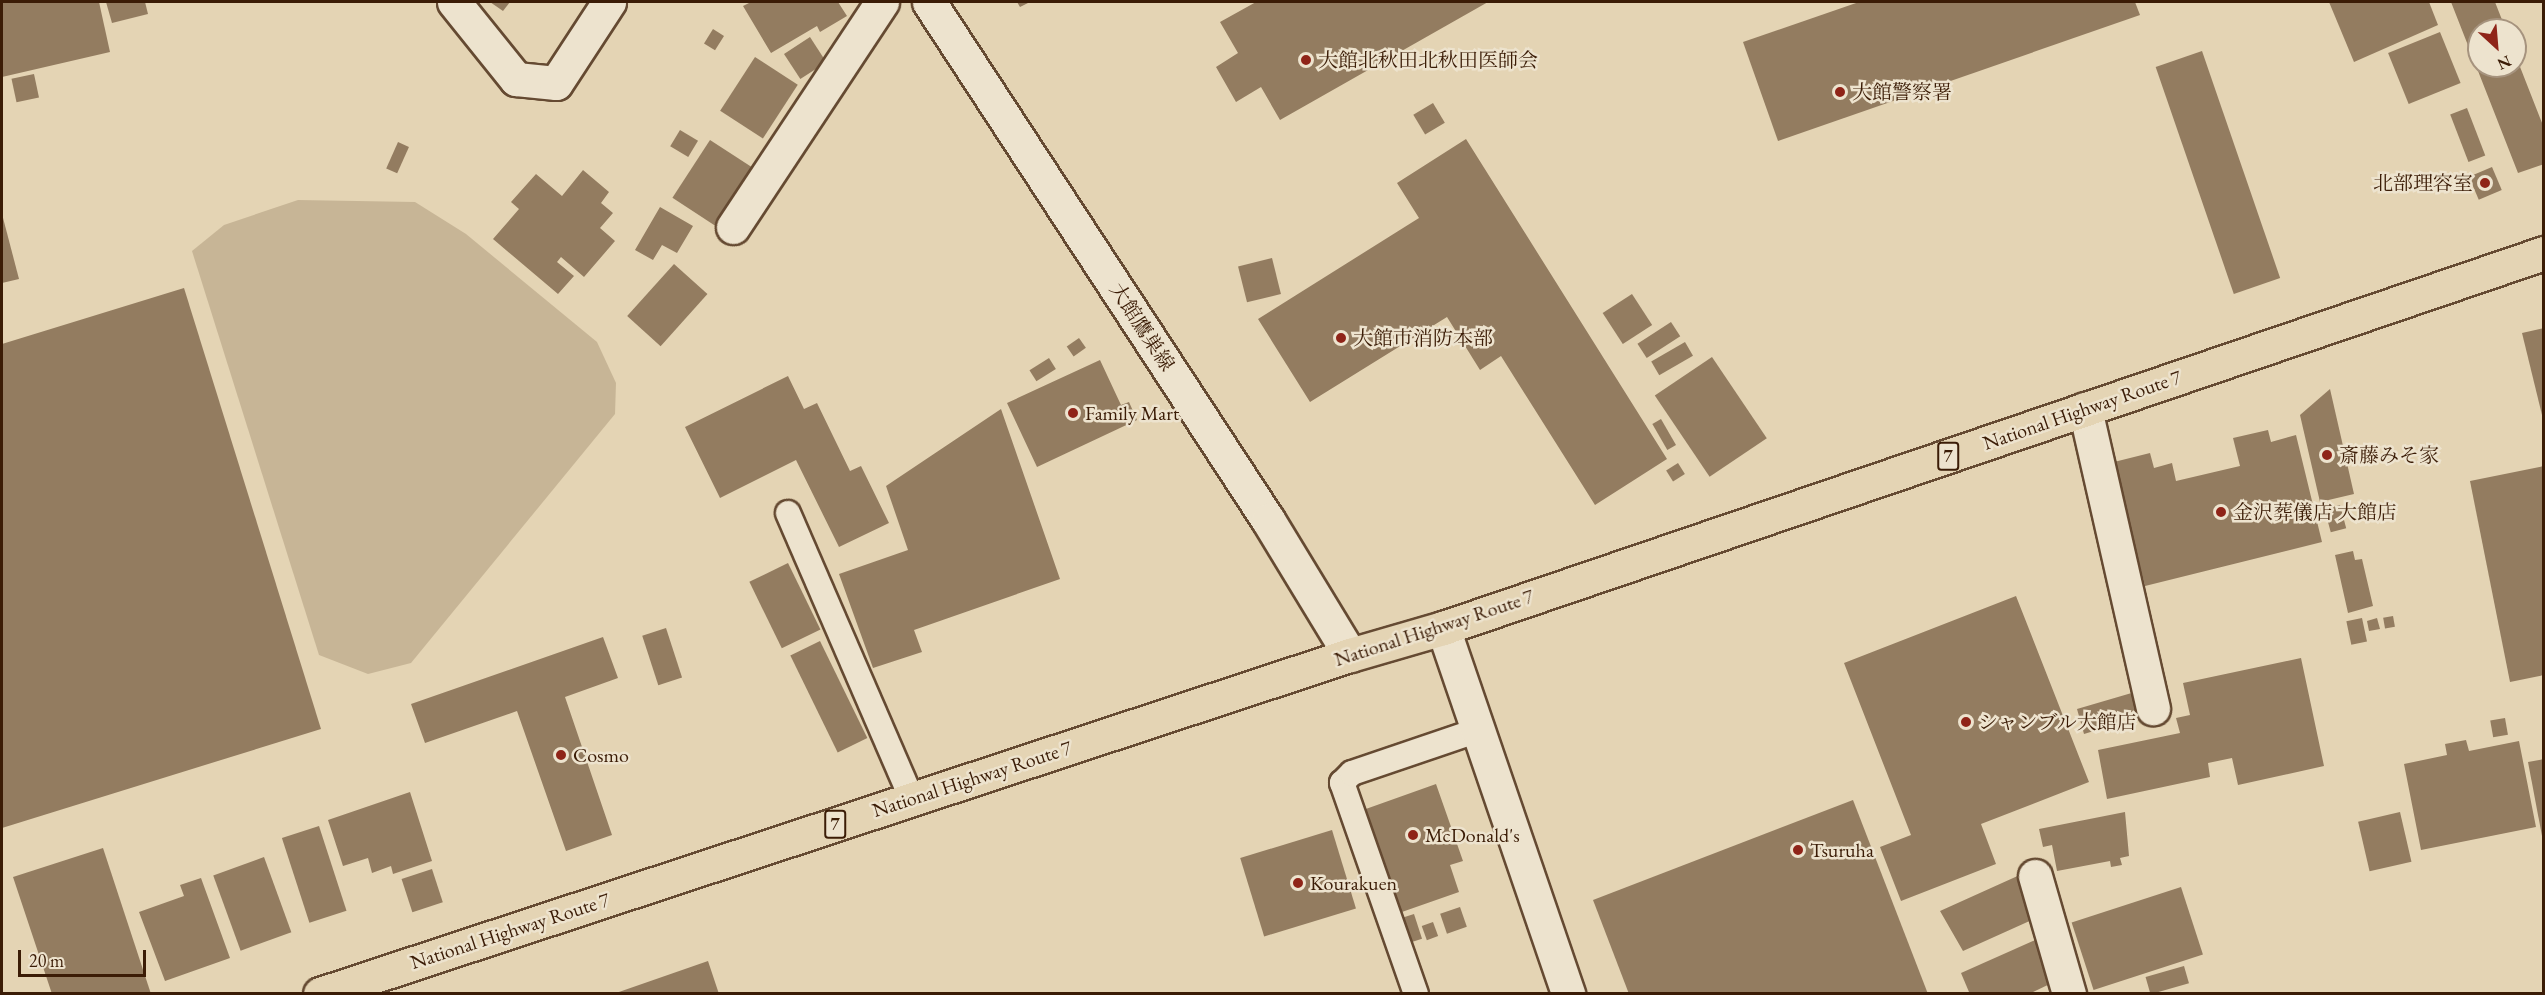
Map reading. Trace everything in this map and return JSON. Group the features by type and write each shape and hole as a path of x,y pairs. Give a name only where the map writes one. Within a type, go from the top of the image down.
{"highway":[{"name":"National Highway Route 7","path":"320,993 1350,655 1443,628 2544,253"}],"street":[{"path":"454,2 516,79 556,83 609,2"},
{"path":"733,226 882,2"},
{"name":"大館鷹巣線","path":"929,2 1262,510 1350,655"},
{"path":"2085,409 2153,708"},
{"path":"1443,628 1568,993"},
{"path":"2035,876 2069,993"}],"lane":[{"path":"788,513 912,799"},
{"path":"1416,993 1342,783 1352,773 1478,730"}],"shaded area":[{"path":"298,200 415,202 466,234 597,342 616,383 615,414 411,663 368,674 319,655 192,251 224,225"}],"building":[{"path":"2,2 99,2 110,52 2,77"},
{"path":"106,2 145,2 148,14 112,23"},
{"path":"490,2 510,2 503,11"},
{"path":"751,2 838,2 847,16 820,32 817,26 771,53 743,6"},
{"path":"1017,2 1030,2 1020,7"},
{"name":"大館北秋田北秋田医師会","path":"1256,2 1488,2 1280,120 1261,87 1236,102 1216,67 1238,53 1220,22"},
{"name":"大館警察署","path":"1859,2 2135,2 2140,15 1778,141 1743,42"},
{"path":"2329,2 2429,2 2438,25 2354,62"},
{"path":"2451,2 2495,2 2501,18 2467,18 2467,43"},
{"path":"713,29 724,36 715,50 704,43"},
{"path":"2440,32 2461,83 2409,104 2388,53"},
{"path":"810,37 826,62 800,79 784,54"},
{"path":"2202,51 2280,278 2234,294 2156,67"},
{"path":"755,57 798,85 763,138 720,111"},
{"path":"34,74 39,97 16,102 12,79"},
{"path":"2481,78 2524,78 2544,128 2544,164 2518,173"},
{"path":"1433,103 1445,123 1425,135 1413,115"},
{"path":"2467,108 2485,156 2468,162 2450,114"},
{"path":"680,130 698,141 688,157 670,146"},
{"name":"大館市消防本部","path":"1466,139 1667,459 1595,505 1501,356 1480,370 1447,317 1310,402 1258,319 1419,218 1397,183"},
{"path":"710,140 753,168 715,226 672,198"},
{"path":"398,142 409,147 397,173 386,168"},
{"name":"北部理容室","path":"2492,167 2502,190 2479,200 2469,177"},
{"path":"583,170 609,192 601,203 613,213 600,228 615,241 584,277 561,257 557,262 574,276 558,294 493,239 519,209 511,202 536,174 562,196"},
{"path":"660,207 693,226 677,253 662,245 653,260 635,250"},
{"path":"2,214 19,279 2,283"},
{"path":"1272,258 1281,294 1247,302 1238,266"},
{"path":"674,264 707,294 661,346 627,316"},
{"path":"184,288 321,729 2,828 2,344"},
{"path":"1632,294 1652,325 1623,344 1603,313"},
{"path":"1671,322 1680,336 1647,358 1637,344"},
{"path":"2544,328 2544,419 2543,419 2522,333"},
{"path":"1079,338 1086,348 1074,356 1067,347"},
{"path":"1685,342 1693,356 1659,375 1651,362"},
{"path":"1712,357 1767,438 1710,477 1655,396"},
{"path":"1049,358 1056,369 1036,381 1029,370"},
{"name":"Family Mart","path":"1100,360 1121,405 1129,402 1137,420 1037,467 1007,403"},
{"path":"788,376 804,409 817,403 850,471 861,466 889,523 839,547 796,460 720,498 685,427"},
{"name":"斎藤みそ家","path":"2330,389 2354,494 2320,502 2300,415"},
{"path":"1001,409 1060,579 914,630 922,652 873,668 839,574 908,550 886,486"},
{"path":"1661,419 1676,445 1667,450 1652,424"},
{"name":"金沢葬儀店 大館店","path":"2268,430 2271,442 2296,435 2322,542 2145,586 2114,462 2150,453 2154,468 2172,463 2176,481 2240,466 2233,438"},
{"path":"1678,463 1685,474 1673,481 1666,470"},
{"path":"2544,466 2544,675 2510,682 2470,481"},
{"path":"2340,505 2346,528 2331,532 2325,509"},
{"path":"2353,551 2355,560 2362,559 2373,606 2348,613 2335,555"},
{"path":"788,563 820,630 782,648 749,582"},
{"name":"シャンブル大館店","path":"2016,596 2089,782 1981,824 1996,864 1901,901 1880,847 1911,835 1844,663"},
{"path":"2393,616 2395,627 2385,629 2383,618"},
{"path":"2362,618 2367,641 2351,645 2346,621"},
{"path":"2377,618 2380,629 2369,631 2367,621"},
{"path":"666,628 682,677 658,685 642,636"},
{"path":"603,637 618,678 565,697 612,835 566,851 517,711 425,743 411,704"},
{"path":"820,641 867,738 838,753 790,655"},
{"path":"2301,658 2324,766 2238,785 2232,758 2208,763 2210,777 2107,799 2098,750 2180,733 2176,718 2190,715 2183,683"},
{"path":"2135,692 2140,710 2121,715 2123,722 2084,734 2077,709"},
{"path":"2505,718 2508,735 2493,737 2490,721"},
{"path":"2466,740 2469,751 2519,741 2536,827 2421,850 2404,764 2447,755 2445,744"},
{"path":"2544,759 2544,836 2542,836 2528,762"},
{"name":"McDonald's","path":"1436,784 1463,861 1450,865 1459,892 1399,913 1363,810"},
{"path":"410,792 432,861 393,874 391,866 372,873 368,858 343,866 328,820"},
{"name":"Tsuruha","path":"1853,800 1928,994 1629,994 1593,900"},
{"path":"2125,812 2129,856 2120,858 2122,865 2111,867 2110,861 2057,871 2052,845 2043,847 2039,829"},
{"path":"2400,812 2411,862 2370,871 2358,822"},
{"path":"319,826 347,911 309,923 282,838"},
{"name":"Kourakuen","path":"1332,830 1356,908 1264,936 1240,858"},
{"path":"103,848 151,994 52,994 13,877"},
{"path":"264,857 291,932 241,951 213,875"},
{"path":"432,869 443,902 412,912 402,879"},
{"path":"2022,874 2029,891 2022,894 2034,919 1963,951 1940,911"},
{"path":"201,878 230,958 165,981 139,912 184,896 180,885"},
{"path":"2181,887 2203,955 2094,990 2072,923"},
{"path":"1460,907 1467,927 1447,934 1440,914"},
{"path":"1414,914 1422,939 1405,944 1397,920"},
{"path":"1433,922 1438,936 1427,940 1422,926"},
{"path":"2042,937 2054,982 2029,994 1969,992 1961,973"},
{"path":"708,961 719,994 616,994 616,993"},
{"path":"2184,966 2189,983 2150,994 2146,977"}],"place":[{"name":"大館北秋田北秋田医師会","path":"1306,60"},
{"name":"大館警察署","path":"1840,92"},
{"name":"北部理容室","path":"2485,183"},
{"name":"大館市消防本部","path":"1341,338"},
{"name":"Family Mart","path":"1073,413"},
{"name":"斎藤みそ家","path":"2327,455"},
{"name":"金沢葬儀店 大館店","path":"2221,512"},
{"name":"シャンブル大館店","path":"1966,722"},
{"name":"Cosmo","path":"561,755"},
{"name":"McDonald's","path":"1413,835"},
{"name":"Tsuruha","path":"1798,850"},
{"name":"Kourakuen","path":"1298,883"}]}
